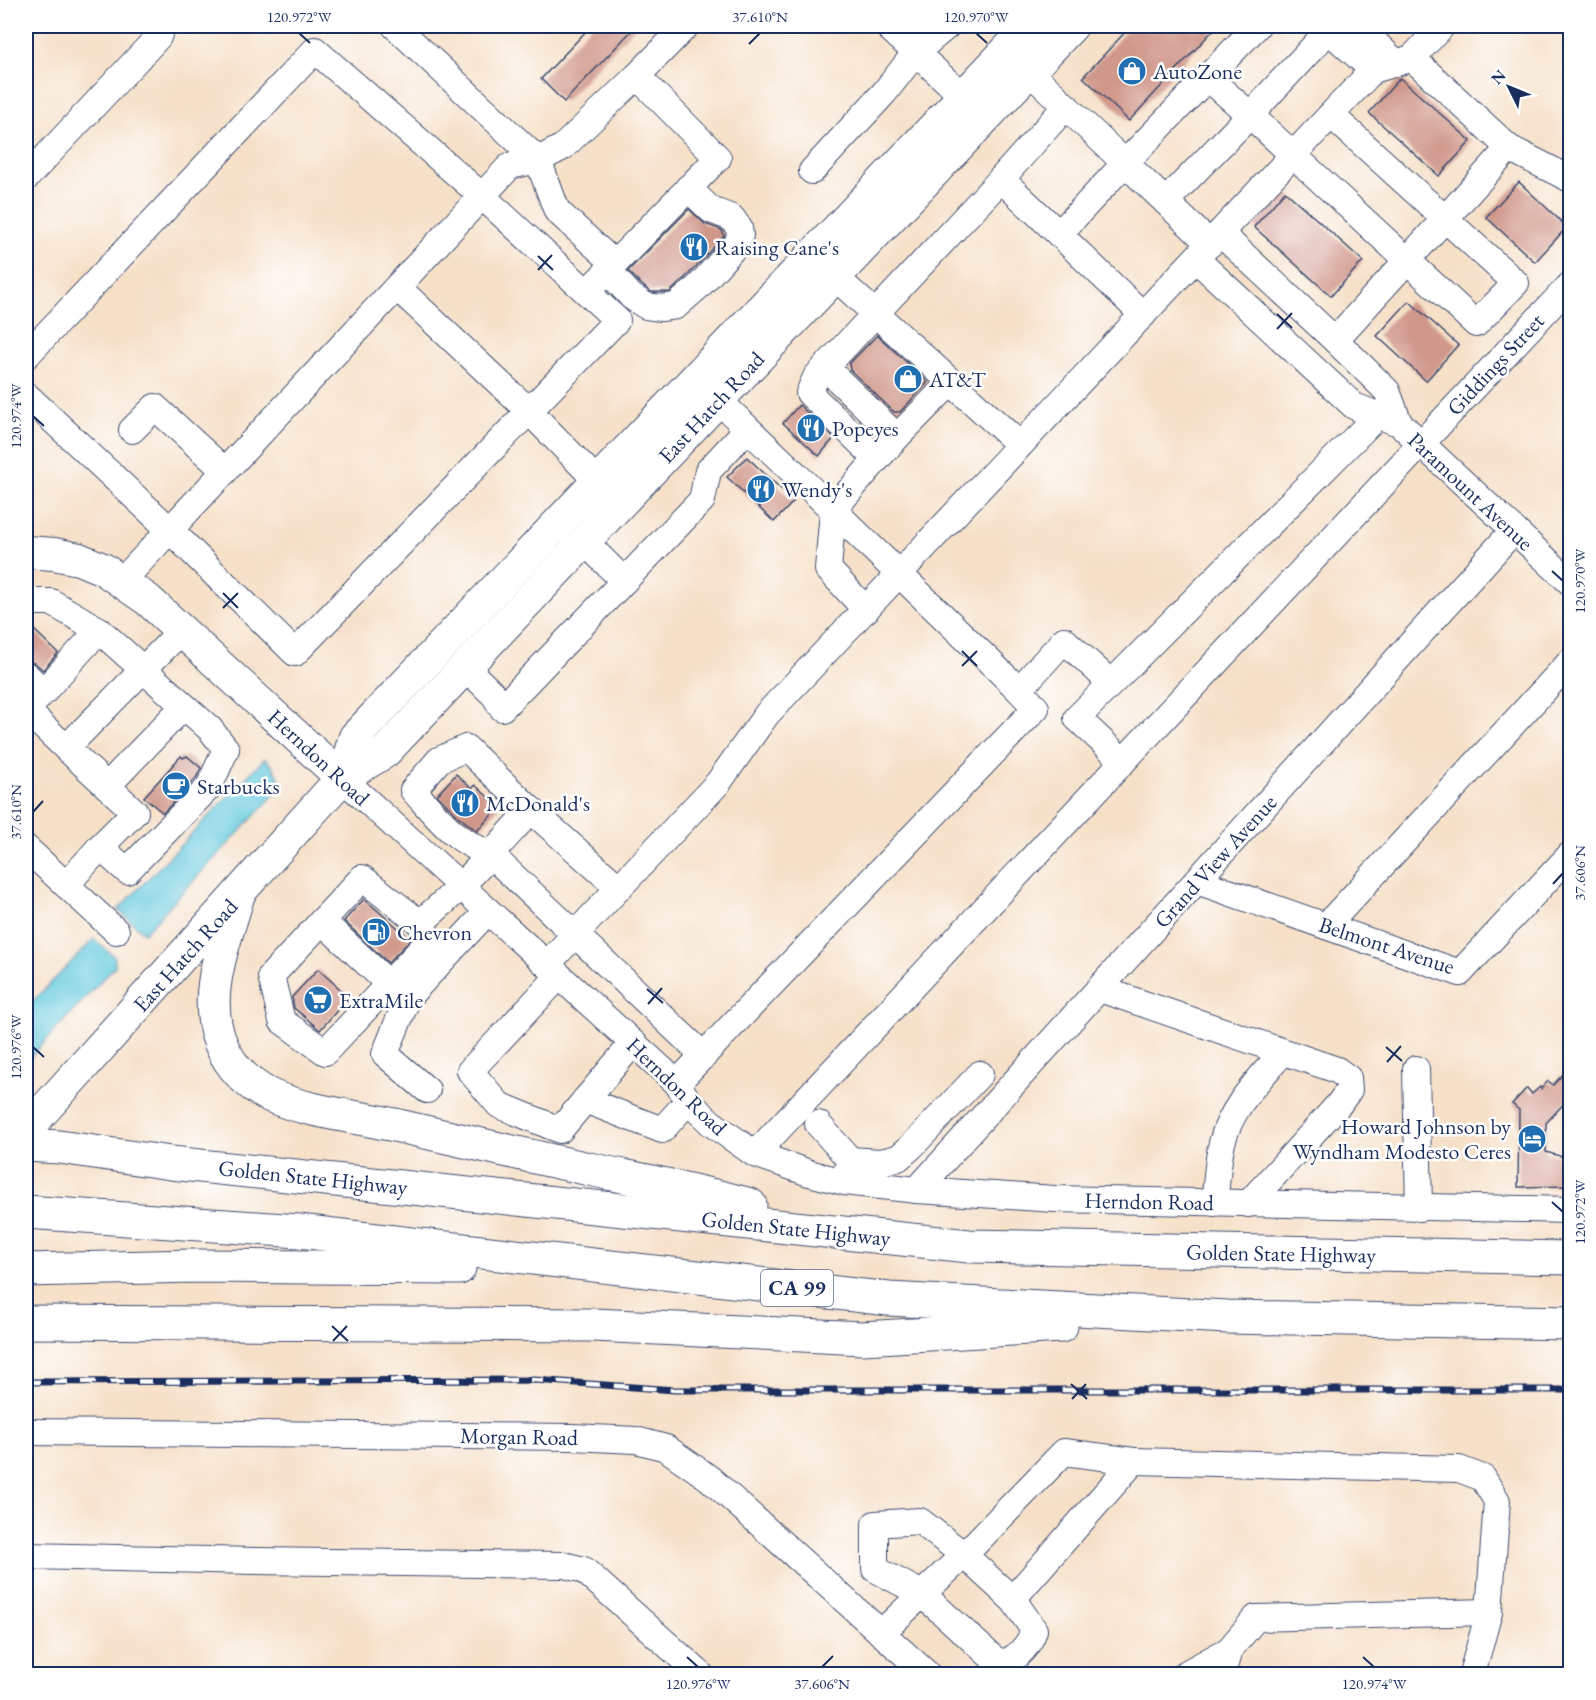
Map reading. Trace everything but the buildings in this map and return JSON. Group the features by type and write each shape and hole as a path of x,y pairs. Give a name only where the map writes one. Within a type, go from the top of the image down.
{"highway":[{"path":"238,895 213,988 212,1012 229,1060 248,1083 255,1087 294,1104 724,1198 855,1234"},
{"path":"26,1140 59,1147"},
{"name":"Golden State Highway","path":"26,1145 59,1147 171,1163 969,1246 1570,1258"},
{"name":"CA 99","path":"26,1212 299,1231 889,1299 1228,1317 1570,1323"},
{"path":"26,1270 194,1266 369,1266 670,1273"},
{"path":"26,1322 594,1325 863,1338 1228,1317"}],"main road":[{"name":"East Hatch Road","path":"342,778 355,737 1030,26"},
{"name":"East Hatch Road","path":"26,1130 342,778 385,752 1072,26"},
{"name":"Herndon Road","path":"26,552 79,559 103,568 122,581 148,600 342,778"}],"street":[{"path":"26,178 158,37 162,26"},
{"path":"395,26 538,160 557,211 611,267 632,297 646,306 662,308 676,306 699,286 737,244 740,235 739,228 732,218 711,210 688,188"},
{"path":"122,581 510,166 538,160 563,147 686,26"},
{"path":"887,26 963,96"},
{"path":"812,171 884,93 916,52 946,26"},
{"path":"1059,234 1257,26"},
{"path":"1358,26 1394,64"},
{"path":"633,1043 560,1130 499,1106 470,1071 553,970 574,935 718,783 768,714 1331,115 1442,26"},
{"path":"1166,201 1250,115 1327,28 1394,64 1509,148 1570,178"},
{"path":"26,356 315,50 482,196 617,320 295,653 170,530 26,395"},
{"path":"1029,71 1166,201 1354,406 1388,419"},
{"path":"587,292 718,158 637,76"},
{"path":"1207,77 1476,324 1516,283 1331,115"},
{"path":"877,459 809,393 816,377 1066,106"},
{"path":"1335,340 1509,148"},
{"path":"1001,179 1143,315"},
{"path":"1123,761 1077,718 1388,419 1387,391 1335,340 1208,245"},
{"path":"834,276 1020,445"},
{"name":"Giddings Street","path":"755,1154 1570,285"},
{"path":"397,287 529,411 597,481"},
{"path":"825,367 897,437"},
{"path":"866,610 828,569 833,510 897,437 951,382"},
{"path":"585,1100 662,1130 704,1056 1036,708 718,400"},
{"path":"132,430 154,407 225,471"},
{"name":"Paramount Avenue","path":"1388,419 1419,444 1570,582"},
{"path":"465,667 494,695 502,708 702,500 708,471 747,429"},
{"name":"Grand View Avenue","path":"917,1190 1513,531"},
{"path":"584,541 624,581"},
{"path":"26,602 51,602 99,630 210,729 226,749 209,787 127,871 100,848"},
{"path":"66,885 135,812 26,711 35,683 99,630"},
{"path":"66,748 181,631"},
{"path":"1019,690 1064,640 1111,683"},
{"path":"1326,926 1570,662"},
{"path":"107,786 184,706"},
{"path":"619,888 531,810 466,748 439,760 413,790 440,821 469,846 490,854 704,1056"},
{"name":"Herndon Road","path":"342,778 633,1043 730,1138 755,1154 809,1173 847,1171 917,1190 1054,1199 1570,1210"},
{"path":"420,923 461,886 531,810"},
{"path":"26,848 116,931"},
{"name":"Belmont Avenue","path":"1197,881 1460,973 1570,855"},
{"path":"362,878 420,923 430,940 325,1052 282,1021 271,976 362,878"},
{"path":"427,1090 386,1054 408,997 488,911"},
{"path":"322,921 388,984"},
{"path":"1100,989 1337,1070 1348,1078 1349,1090 1340,1104 1248,1204"},
{"path":"1214,1203 1222,1144 1230,1120 1242,1100 1283,1052"},
{"path":"1416,1069 1419,1208"},
{"path":"818,1124 847,1171 898,1158 980,1074"},
{"path":"911,1147 936,1170"},
{"name":"Morgan Road","path":"26,1432 572,1437 636,1440 666,1448 709,1478 927,1674"},
{"path":"881,1633 964,1555 1064,1452 1134,1461 1459,1469 1483,1478 1497,1501 1489,1612 1472,1674"},
{"path":"1014,1601 1017,1594 1134,1461"},
{"path":"920,1521 964,1555 1014,1601 1018,1610 1034,1630 1031,1639 1012,1660 1003,1663 994,1659 922,1594 875,1569 875,1524 920,1521"},
{"path":"26,1556 255,1562 564,1565 584,1570 700,1674"},
{"path":"1185,1674 1225,1662 1256,1618 1489,1612"}],"water":[{"path":"265,758 280,779 277,792 144,933 118,910"},
{"path":"94,939 115,957 115,966 26,1062 26,1008"}],"railway":[{"path":"26,1382 534,1380 675,1390 1570,1390"}],"place":[{"name":"AutoZone","path":"1132,71"},
{"name":"Raising Cane's","path":"694,247"},
{"name":"AT&T","path":"908,379"},
{"name":"Popeyes","path":"811,428"},
{"name":"Wendy's","path":"761,489"},
{"name":"Starbucks","path":"176,786"},
{"name":"McDonald's","path":"465,803"},
{"name":"Chevron","path":"376,932"},
{"name":"ExtraMile","path":"318,1000"},
{"name":"Howard Johnson by Wyndham Modesto Ceres","path":"1532,1139"}]}
